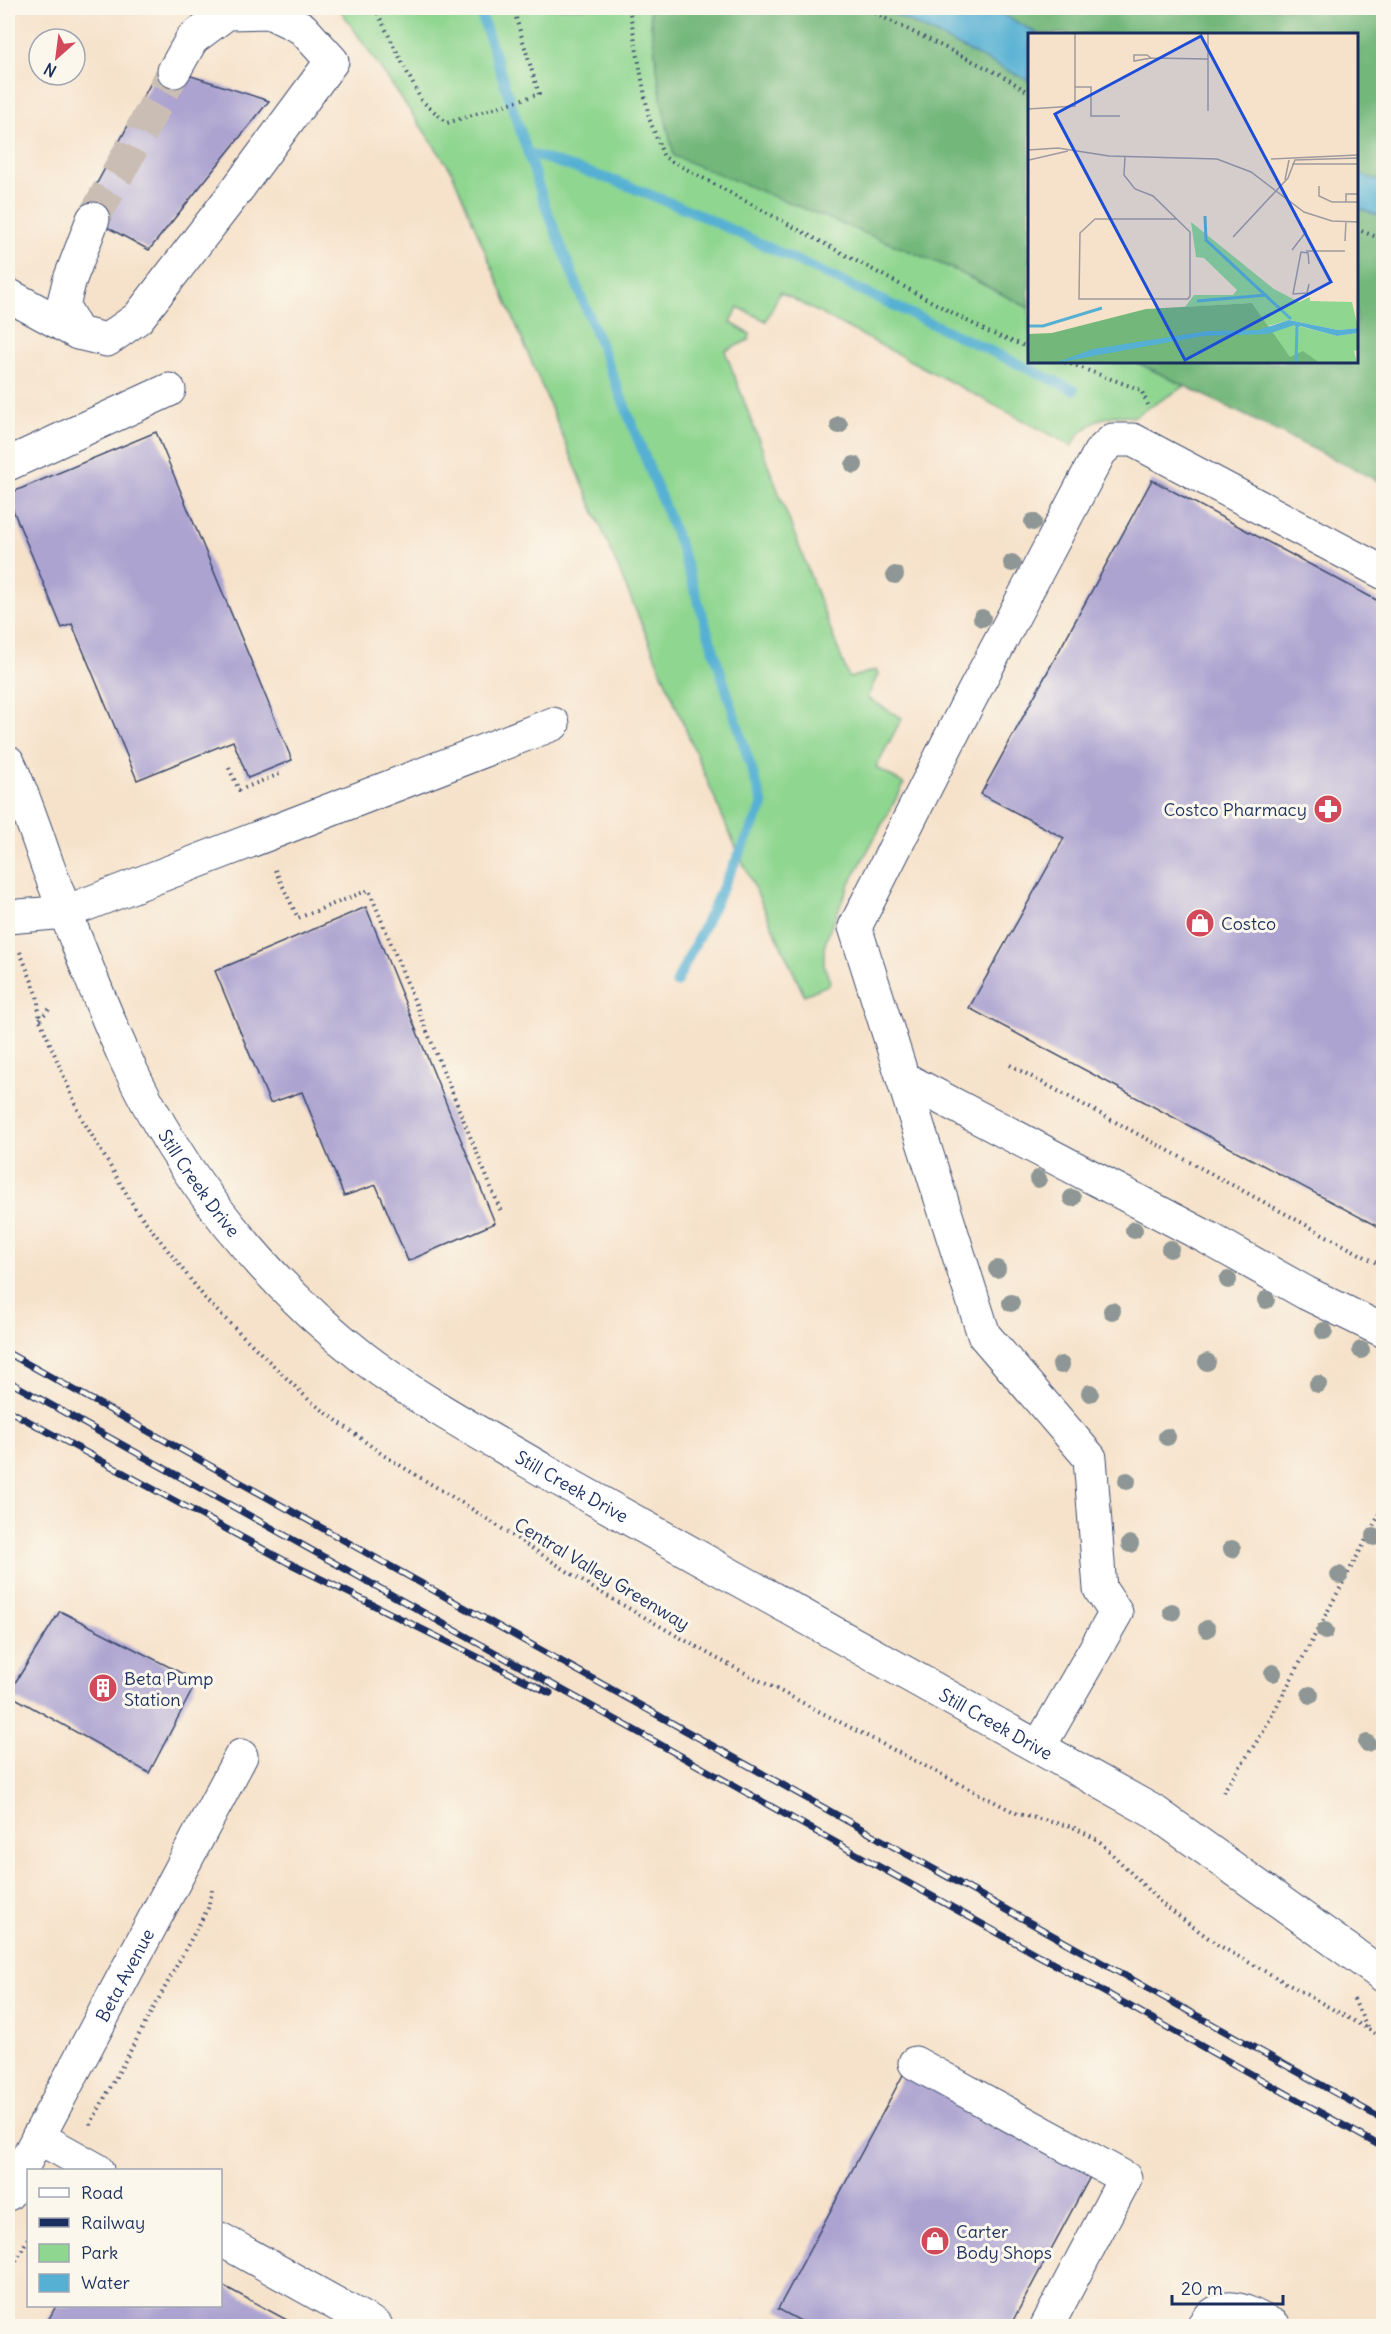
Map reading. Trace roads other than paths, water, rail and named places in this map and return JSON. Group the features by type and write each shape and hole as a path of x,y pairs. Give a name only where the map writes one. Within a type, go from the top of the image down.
{"street":[{"path":"8,296 78,333 107,340 138,318 332,61 302,28 269,12 227,13 192,39 174,70"},
{"path":"78,333 63,306 69,282 93,219"},
{"path":"8,464 169,390"},
{"path":"1039,1747 1116,1613 1100,1589 1090,1458 984,1335 855,927 969,701 1100,452 1113,440 1133,440 1383,573"},
{"path":"12,930 66,912 553,724"},
{"name":"Still Creek Drive","path":"8,762 127,1062 162,1127 201,1187 254,1255 306,1309 364,1358 410,1391 555,1477 1156,1813 1383,1976"},
{"path":"903,1078 1208,1238 1306,1293 1383,1331"},
{"name":"Beta Avenue","path":"8,2194 241,1756"},
{"path":"915,2063 1125,2178 1047,2326"},
{"path":"38,2137 95,2169"},
{"path":"222,2241 376,2326"},
{"path":"1213,2318 1242,2310 1274,2326"}],"water":[{"path":"882,8 990,8 1037,33 1028,33 1028,81"},
{"path":"1358,174 1383,182 1383,217 1358,208"}],"waterway":[{"path":"479,8 545,205 681,548 763,805 676,983"},
{"path":"528,153 618,182 691,211 1074,390"}],"tunnel":[{"path":"93,219 174,71"}],"railway":[{"path":"8,1353 1384,2120"},
{"path":"8,1381 1384,2148"},
{"path":"8,1410 287,1562 550,1693"}],"place":[{"name":"Costco Pharmacy","path":"1328,809"},
{"name":"Costco","path":"1200,923"},
{"name":"Beta Pump Station","path":"103,1688"},
{"name":"Carter Body Shops","path":"935,2241"}]}
